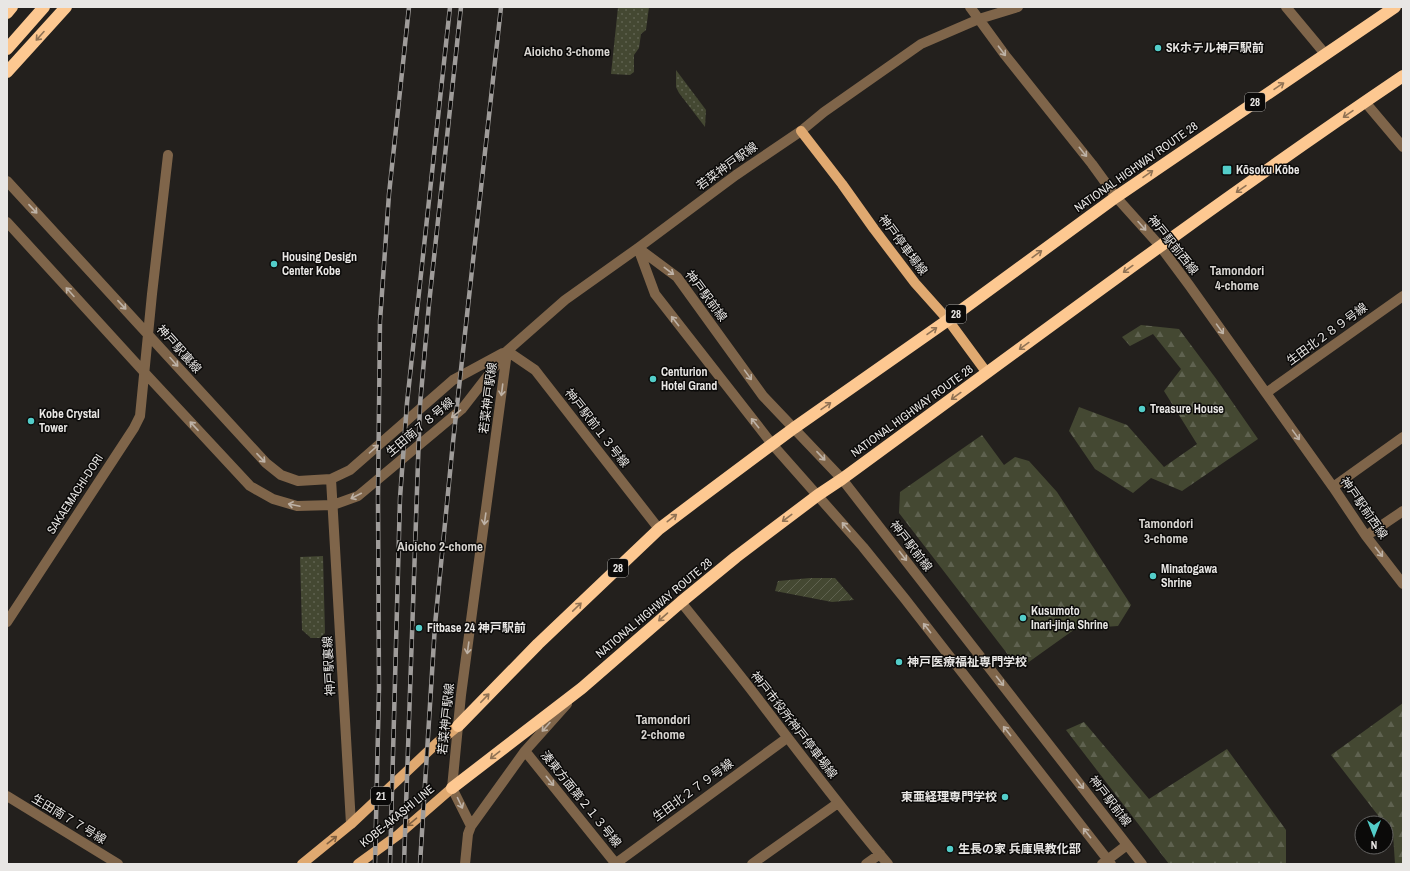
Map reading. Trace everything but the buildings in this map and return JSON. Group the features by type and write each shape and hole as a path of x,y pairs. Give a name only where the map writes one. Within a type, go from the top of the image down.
{"highway":[{"path":"7,12 12,7"},
{"path":"7,49 44,7"},
{"path":"7,72 66,7"},
{"name":"NATIONAL HIGHWAY ROUTE 28","path":"458,726 538,644 659,529 794,428 948,320 1116,197 1395,7"},
{"name":"NATIONAL HIGHWAY ROUTE 28","path":"452,788 582,688 681,602 736,557 818,495 1160,246 1403,76"}],"main road":[{"name":"神戸停車場線","path":"801,131 842,184 874,229 915,282 948,320 987,373"},
{"name":"KOBE-AKASHI LINE","path":"302,864 352,824 437,743 458,726"},
{"name":"KOBE-AKASHI LINE","path":"358,864 398,835 452,788"}],"street":[{"name":"神戸駅前西線","path":"970,7 1116,197 1160,246 1333,487 1366,536 1403,584"},
{"path":"979,20 1018,7"},
{"path":"1286,7 1326,55"},
{"name":"若菜神戸駅線","path":"452,788 458,726 507,351 564,300 638,248 736,175 801,131 824,112 879,73 921,44 979,20"},
{"path":"1365,102 1403,147"},
{"name":"SAKAEMACHI-DORI","path":"7,622 134,428 140,416 168,155"},
{"name":"神戸駅裏線","path":"7,181 148,333 266,464 281,475 298,481 331,479 352,824"},
{"path":"7,222 250,486 273,499 297,506 333,505"},
{"path":"638,248 655,294 772,444 818,495 905,599 1107,863 1127,845"},
{"name":"神戸駅前線","path":"638,248 677,277 763,396 842,479 1142,864"},
{"name":"生田北２８９号線","path":"1266,393 1403,296"},
{"name":"生田南７８号線","path":"331,479 350,470 453,380 507,351"},
{"name":"生田南７８号線","path":"333,505 358,496 462,409 507,351"},
{"name":"神戸駅前１３号線","path":"507,351 535,370 659,529"},
{"path":"1333,487 1403,436"},
{"path":"1366,536 1403,511"},
{"name":"神戸市役所神戸停車場線","path":"681,602 838,803 888,864"},
{"path":"465,864 468,834 471,826 525,750 582,688"},
{"name":"生田北２７９号線","path":"615,864 787,738"},
{"name":"湊東方面第２１３号線","path":"525,750 615,864"},
{"path":"452,788 471,826"},
{"name":"生田南７７号線","path":"7,796 118,864"},
{"path":"752,864 838,803"},
{"path":"866,864 880,854"}],"green space":[{"path":"618,7 649,7 646,30 641,34 639,48 634,55 634,72 630,75 611,74"},
{"path":"676,70 706,110 705,127 679,93 676,87"},
{"path":"1141,325 1179,329 1258,439 1182,491 1151,478 1133,493 1095,469 1069,431 1079,407 1127,425 1164,467 1197,444 1164,391 1181,369 1153,334 1130,346 1122,337"},
{"path":"982,435 1004,465 1015,457 1029,461 1057,492 1131,605 1118,626 1075,629 1019,669 899,513 900,492"},
{"path":"323,556 325,633 320,638 311,638 302,630 300,557"},
{"path":"810,578 835,578 854,600 832,602 775,591 778,581"},
{"path":"1403,703 1403,864 1395,864 1394,815 1378,815 1331,755"},
{"path":"1084,722 1149,799 1227,749 1286,830 1286,864 1169,864 1066,730"}],"railway":[{"path":"375,864 379,688 378,497 380,321 389,194 409,7"},
{"path":"390,864 400,498 407,403 450,7"},
{"path":"404,864 420,405 429,304 461,7"},
{"path":"420,864 435,625 453,442 501,7"}],"place":[{"name":"SKホテル神戸駅前","path":"1158,48"},
{"name":"Kōsoku Kōbe","path":"1227,170"},
{"name":"Housing Design Center Kobe","path":"274,264"},
{"name":"Centurion Hotel Grand","path":"653,379"},
{"name":"Treasure House","path":"1142,409"},
{"name":"Kobe Crystal Tower","path":"31,421"},
{"name":"Minatogawa Shrine","path":"1153,576"},
{"name":"Kusumoto Inari-jinja Shrine","path":"1023,618"},
{"name":"Fitbase 24 神戸駅前","path":"419,628"},
{"name":"神戸医療福祉専門学校","path":"899,662"},
{"name":"東亜経理専門学校","path":"1005,797"},
{"name":"生長の家 兵庫県教化部","path":"950,849"}],"district":[{"name":"Aioicho 3-chome","path":"567,51"},
{"name":"Tamondori 4-chome","path":"1237,278"},
{"name":"Tamondori 3-chome","path":"1166,530"},
{"name":"Aioicho 2-chome","path":"440,546"},
{"name":"Tamondori 2-chome","path":"663,726"}]}
